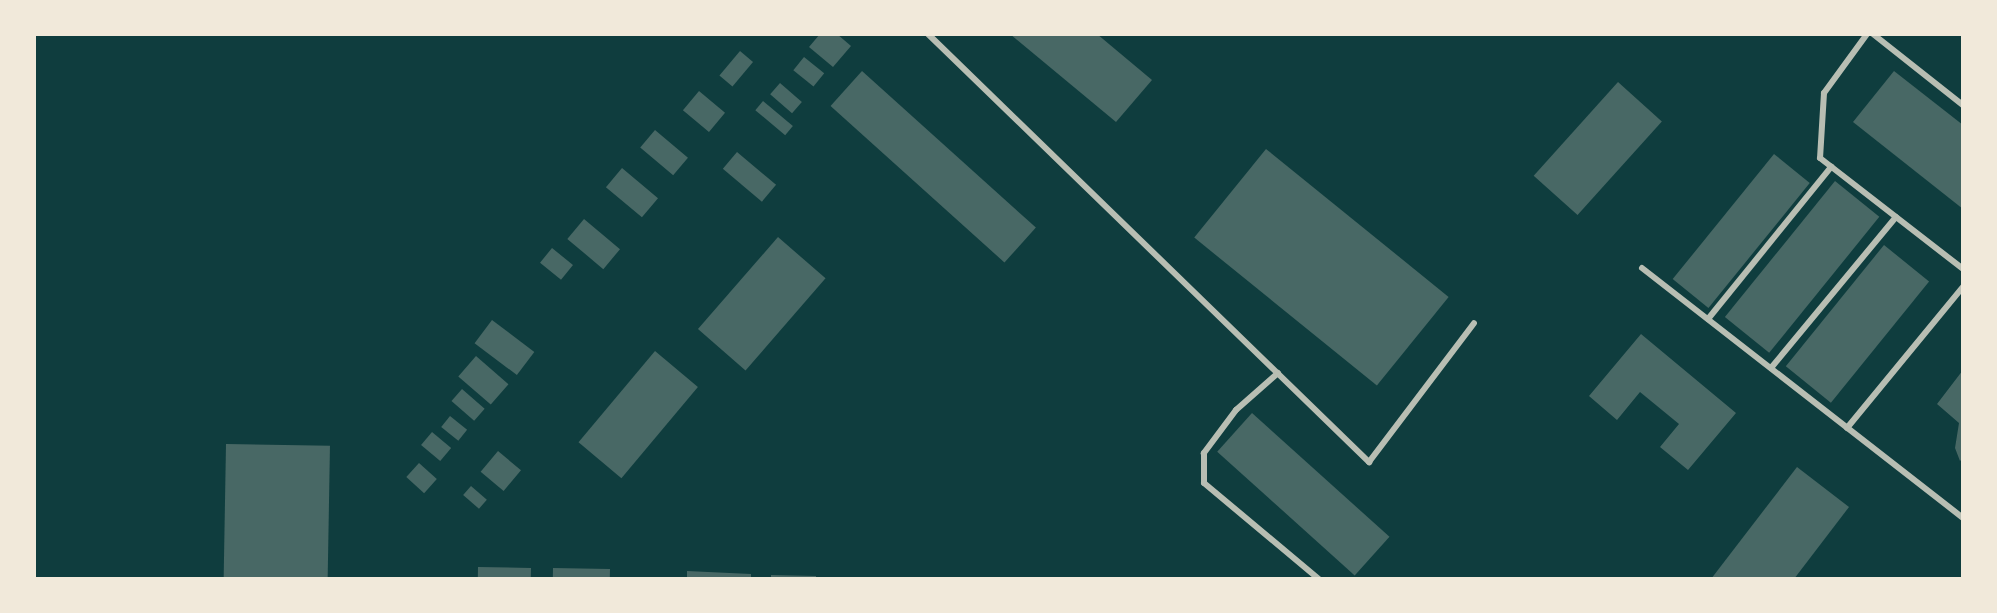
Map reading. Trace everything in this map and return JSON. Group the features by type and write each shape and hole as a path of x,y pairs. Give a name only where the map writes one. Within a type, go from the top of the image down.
{"lane":[{"path":"928,34 1369,462 1474,323"},
{"path":"1867,34 1824,93 1820,158 1963,269"},
{"path":"1873,34 1963,105"},
{"path":"1708,319 1831,167"},
{"path":"1771,368 1896,217"},
{"path":"1642,268 1963,518"},
{"path":"1847,428 1963,287"},
{"path":"1278,373 1236,410 1204,453 1204,483 1319,579"}],"building":[{"path":"820,34 837,34 851,46 833,67 809,47"},
{"path":"1010,34 1097,34 1152,80 1116,122"},
{"path":"740,51 753,62 732,86 719,76"},
{"path":"804,57 824,73 814,87 793,70"},
{"path":"862,71 1036,228 1004,263 831,106"},
{"path":"1894,71 1963,125 1963,209 1853,122"},
{"path":"1618,82 1662,121 1578,215 1534,176"},
{"path":"780,83 802,102 792,113 770,94"},
{"path":"699,91 725,113 709,132 683,110"},
{"path":"763,101 793,126 785,135 755,110"},
{"path":"655,130 688,158 673,175 640,148"},
{"path":"1266,149 1449,297 1377,385 1194,238"},
{"path":"737,152 776,185 762,202 723,169"},
{"path":"1774,154 1810,183 1708,308 1673,279"},
{"path":"622,168 658,198 642,217 606,187"},
{"path":"1835,181 1879,217 1769,353 1725,317"},
{"path":"584,219 620,249 603,269 567,239"},
{"path":"778,237 826,278 746,370 698,329"},
{"path":"1884,245 1929,282 1831,403 1786,366"},
{"path":"552,248 573,265 561,280 540,263"},
{"path":"492,320 534,352 517,375 475,343"},
{"path":"1641,334 1736,413 1688,470 1660,447 1679,424 1640,392 1617,420 1589,396"},
{"path":"655,351 698,387 621,478 579,442"},
{"path":"476,356 508,384 491,405 458,376"},
{"path":"1963,370 1963,458 1960,461 1955,448 1959,423 1937,404"},
{"path":"462,389 485,409 474,421 452,401"},
{"path":"1252,413 1389,537 1355,575 1217,452"},
{"path":"450,416 467,430 458,441 441,427"},
{"path":"432,432 451,448 440,461 421,445"},
{"path":"226,444 330,446 328,579 224,579"},
{"path":"498,451 521,470 504,491 481,472"},
{"path":"419,463 437,479 424,493 406,477"},
{"path":"1797,467 1849,507 1794,579 1711,579"},
{"path":"471,486 487,500 479,509 463,495"},
{"path":"478,567 531,568 531,579 478,579"},
{"path":"553,568 610,569 610,579 553,579"},
{"path":"687,571 751,574 751,579 687,579"},
{"path":"771,575 816,576 816,579 771,579"}]}
